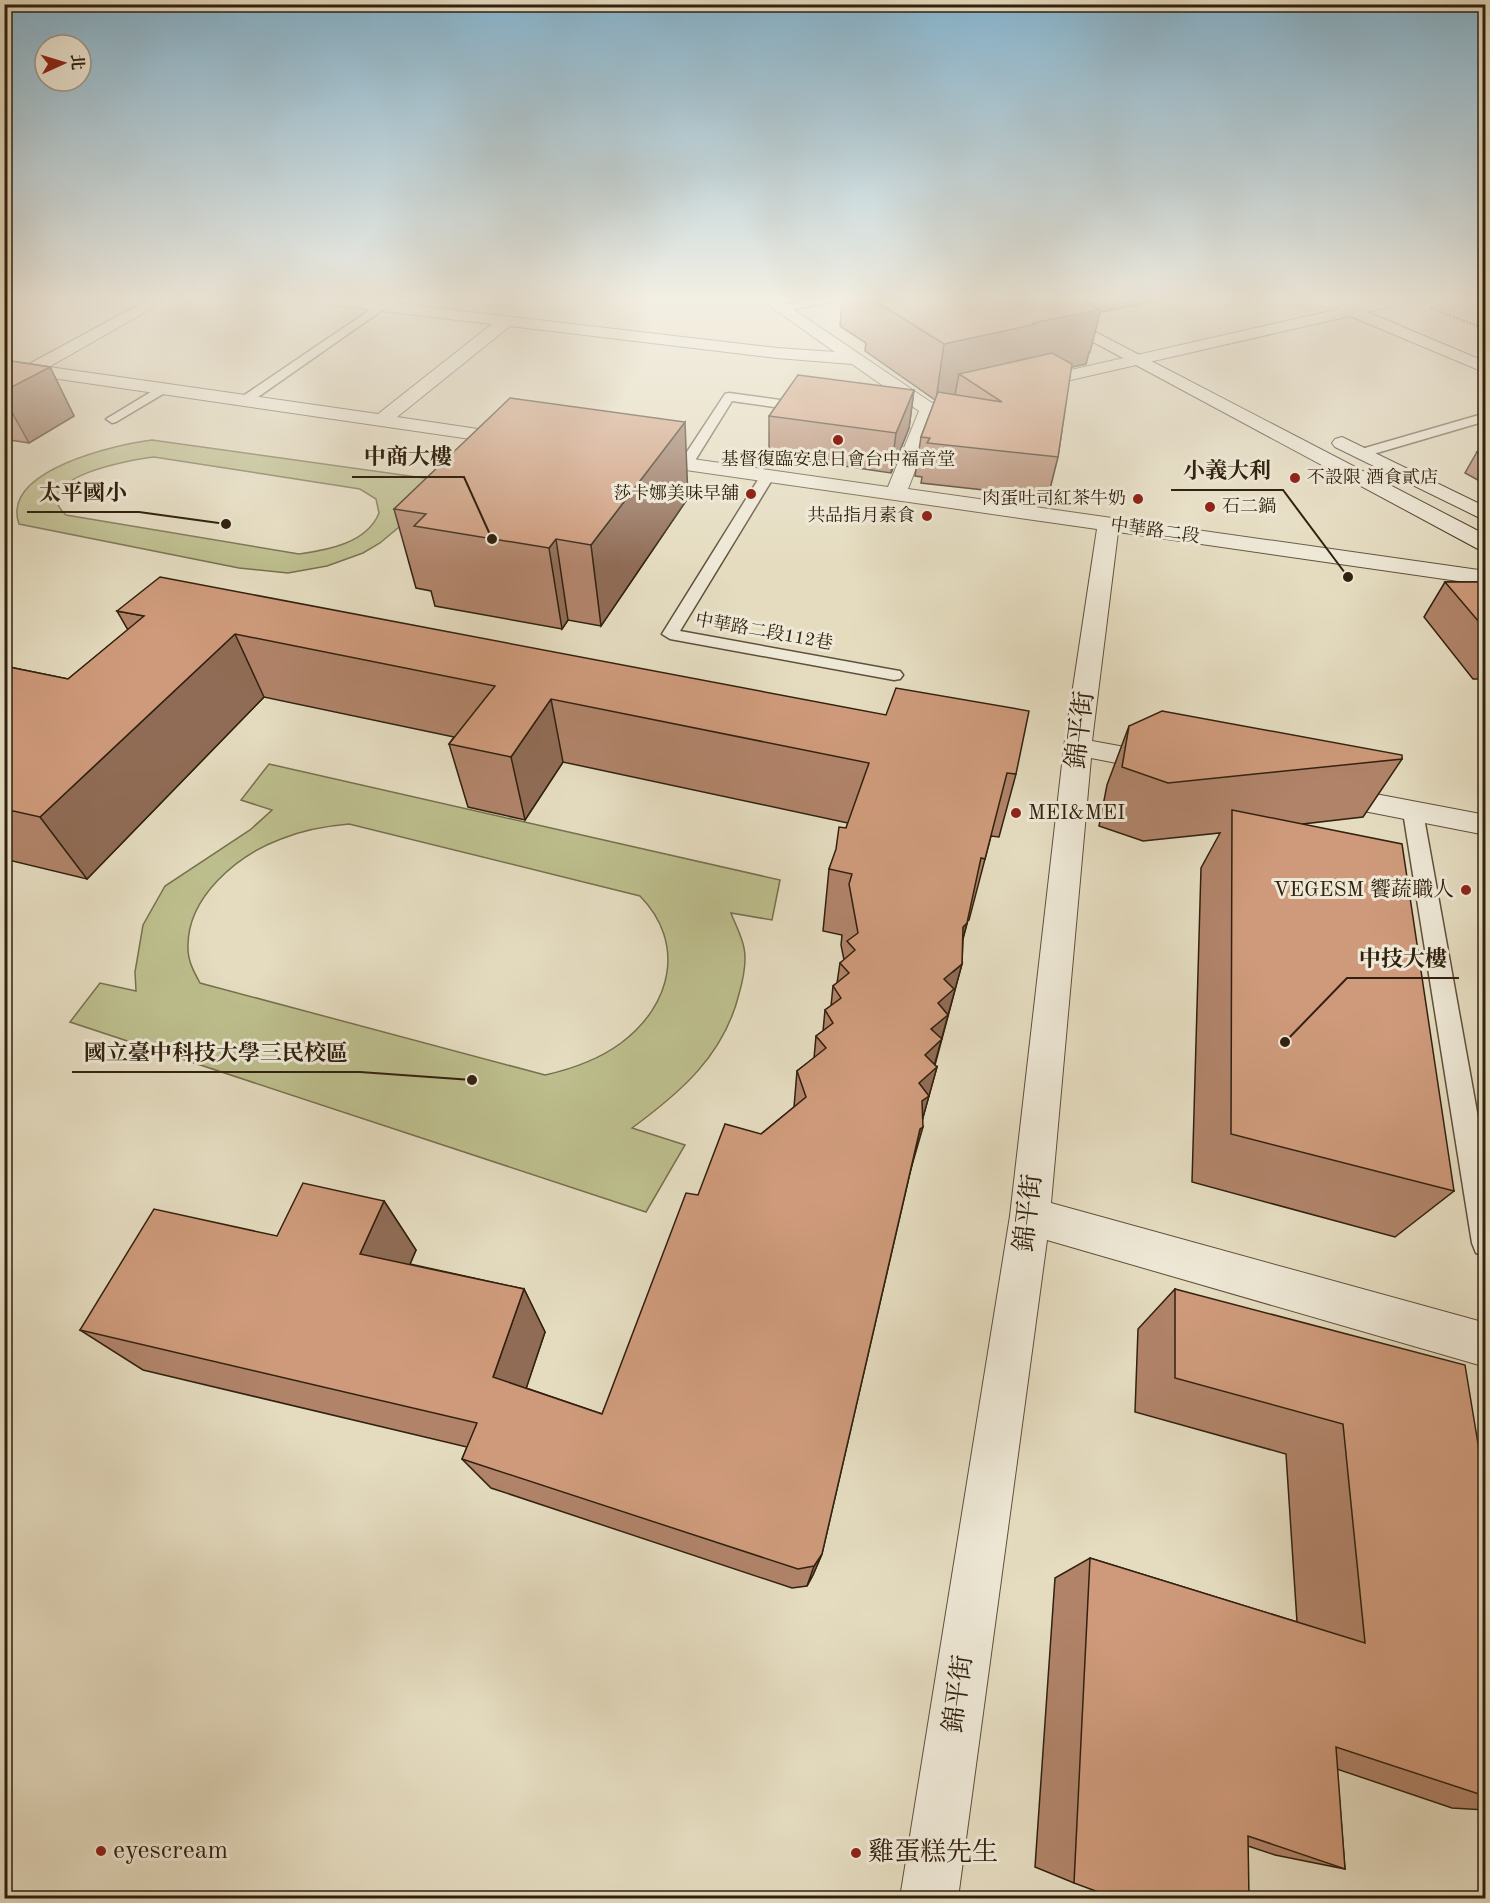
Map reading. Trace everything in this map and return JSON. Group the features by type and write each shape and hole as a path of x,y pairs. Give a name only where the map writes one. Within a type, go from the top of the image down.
{"street":[{"path":"164,388 533,442"},
{"path":"381,421 422,388"},
{"path":"887,388 921,418"},
{"path":"921,418 1016,388"},
{"path":"1190,388 1485,544"},
{"path":"896,493 921,418"},
{"path":"1322,432 1485,515"},
{"name":"中華路二段","path":"627,455 1485,578"},
{"name":"錦平街","path":"929,1899 1030,1216 1078,747 1108,525"},
{"path":"1078,747 1194,769"},
{"path":"1298,789 1485,825"},
{"path":"1030,1216 1485,1345"}],"lane":[{"path":"112,419 164,388"},
{"path":"244,401 263,388"},
{"path":"686,464 729,397 820,410"},
{"path":"1363,453 1485,417"},
{"name":"中華路二段112巷","path":"768,475 670,634 894,675"},
{"path":"1413,812 1485,1243"}],"green space":[{"path":"152,440 453,482 380,543 363,553 327,566 288,573 239,568 19,524 18,505 27,489 44,475 90,454","holes":["154,457 360,489 376,499 379,513 366,532 334,547 299,554 66,515 57,502 60,491 71,481 87,473 107,466"]},
{"path":"269,764 780,880 772,920 731,913 743,944 745,965 739,994 723,1036 711,1054 683,1086 632,1128 685,1145 646,1212 70,1022 100,983 136,991 135,972 143,925 165,886 250,830 272,810 241,800","holes":["349,824 640,896 654,914 664,933 668,953 667,973 662,992 652,1011 638,1028 612,1049 584,1063 545,1075 200,983 188,953 190,930 196,912 205,896 232,867 265,846 281,839 331,826"]}],"building":[{"path":"789,388 897,388 914,390 896,433 769,416"},
{"path":"980,388 1068,388 1058,457 927,443 930,438 921,437 938,392 1002,402"},
{"path":"510,398 685,422 591,545 556,539 549,548 414,526 426,514 394,509"},
{"path":"1485,450 1485,457 1477,452"},
{"path":"160,577 886,715 896,688 1029,711 1016,774 1007,773 985,859 981,858 967,923 963,927 962,964 944,979 954,989 938,1003 948,1015 931,1029 942,1039 925,1055 937,1067 919,1083 929,1096 922,1101 923,1127 920,1129 822,1554 814,1566 798,1569 462,1459 477,1423 80,1330 154,1209 277,1236 303,1183 384,1201 360,1254 524,1289 493,1377 602,1414 686,1193 698,1195 725,1124 761,1134 806,1097 797,1071 826,1048 816,1036 833,1023 825,1010 841,998 833,986 849,973 840,963 855,950 847,941 858,933 849,884 852,874 829,869 836,849 839,827 846,828 869,763 551,699 511,757 449,744 495,686 235,634 40,817 4,809 4,666 68,679 144,616 117,611"},
{"path":"1445,582 1485,582 1485,629"},
{"path":"1162,711 1402,755 1402,759 1168,783 1122,767 1129,726"},
{"path":"1232,810 1402,844 1454,1191 1231,1134"},
{"path":"1175,1289 1465,1365 1485,1486 1485,1796 1336,1747 1345,1869 1248,1836 1249,1899 1117,1899 1074,1883 1090,1558 1365,1643 1343,1424 1175,1378"}],"place":[{"name":"基督復臨安息日會台中福音堂","path":"838,440"},
{"name":"不設限 酒食貳店","path":"1295,478"},
{"name":"莎卡娜美味早舖","path":"751,494"},
{"name":"肉蛋吐司紅茶牛奶","path":"1138,499"},
{"name":"石二鍋","path":"1210,507"},
{"name":"共品指月素食","path":"927,516"},
{"name":"太平國小","path":"226,524"},
{"name":"中商大樓","path":"492,539"},
{"name":"小義大利","path":"1348,577"},
{"name":"MEI&MEI","path":"1016,813"},
{"name":"VEGESM 饗蔬職人","path":"1466,890"},
{"name":"中技大樓","path":"1285,1042"},
{"name":"國立臺中科技大學三民校區","path":"472,1080"},
{"name":"eyescream","path":"101,1851"},
{"name":"雞蛋糕先生","path":"856,1853"}]}
